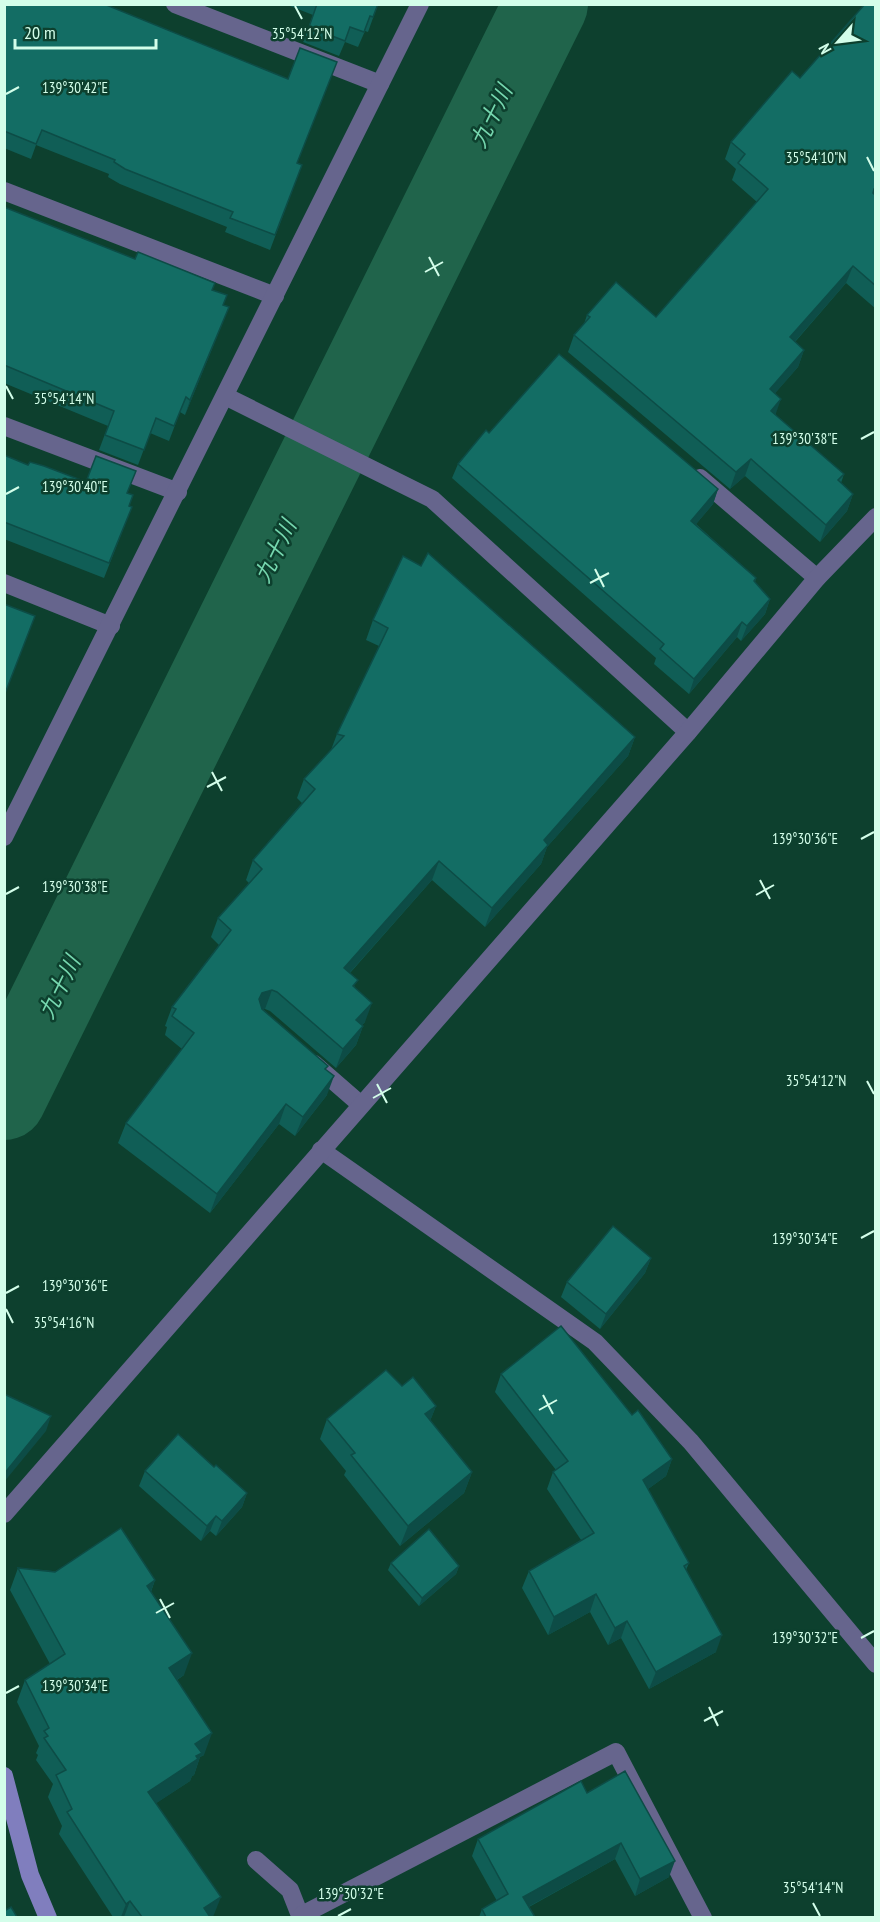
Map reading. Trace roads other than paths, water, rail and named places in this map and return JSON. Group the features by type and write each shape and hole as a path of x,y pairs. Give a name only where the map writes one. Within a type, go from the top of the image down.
{"street":[{"path":"175,4 380,84"},
{"path":"4,837 420,4"},
{"path":"4,191 275,296"},
{"path":"225,396 432,499 688,732"},
{"path":"4,426 178,492"},
{"path":"683,464 817,578"},
{"path":"4,1514 360,1104 688,732 817,578 876,517"},
{"path":"4,583 111,626"},
{"path":"298,1051 360,1104"},
{"path":"321,1150 595,1342 691,1442 876,1664"},
{"path":"256,1860 290,1890 302,1917 616,1752 703,1917"},
{"path":"4,1776 30,1875 48,1917"}],"waterway":[{"name":"九十川","path":"4,1098 546,4"}]}
